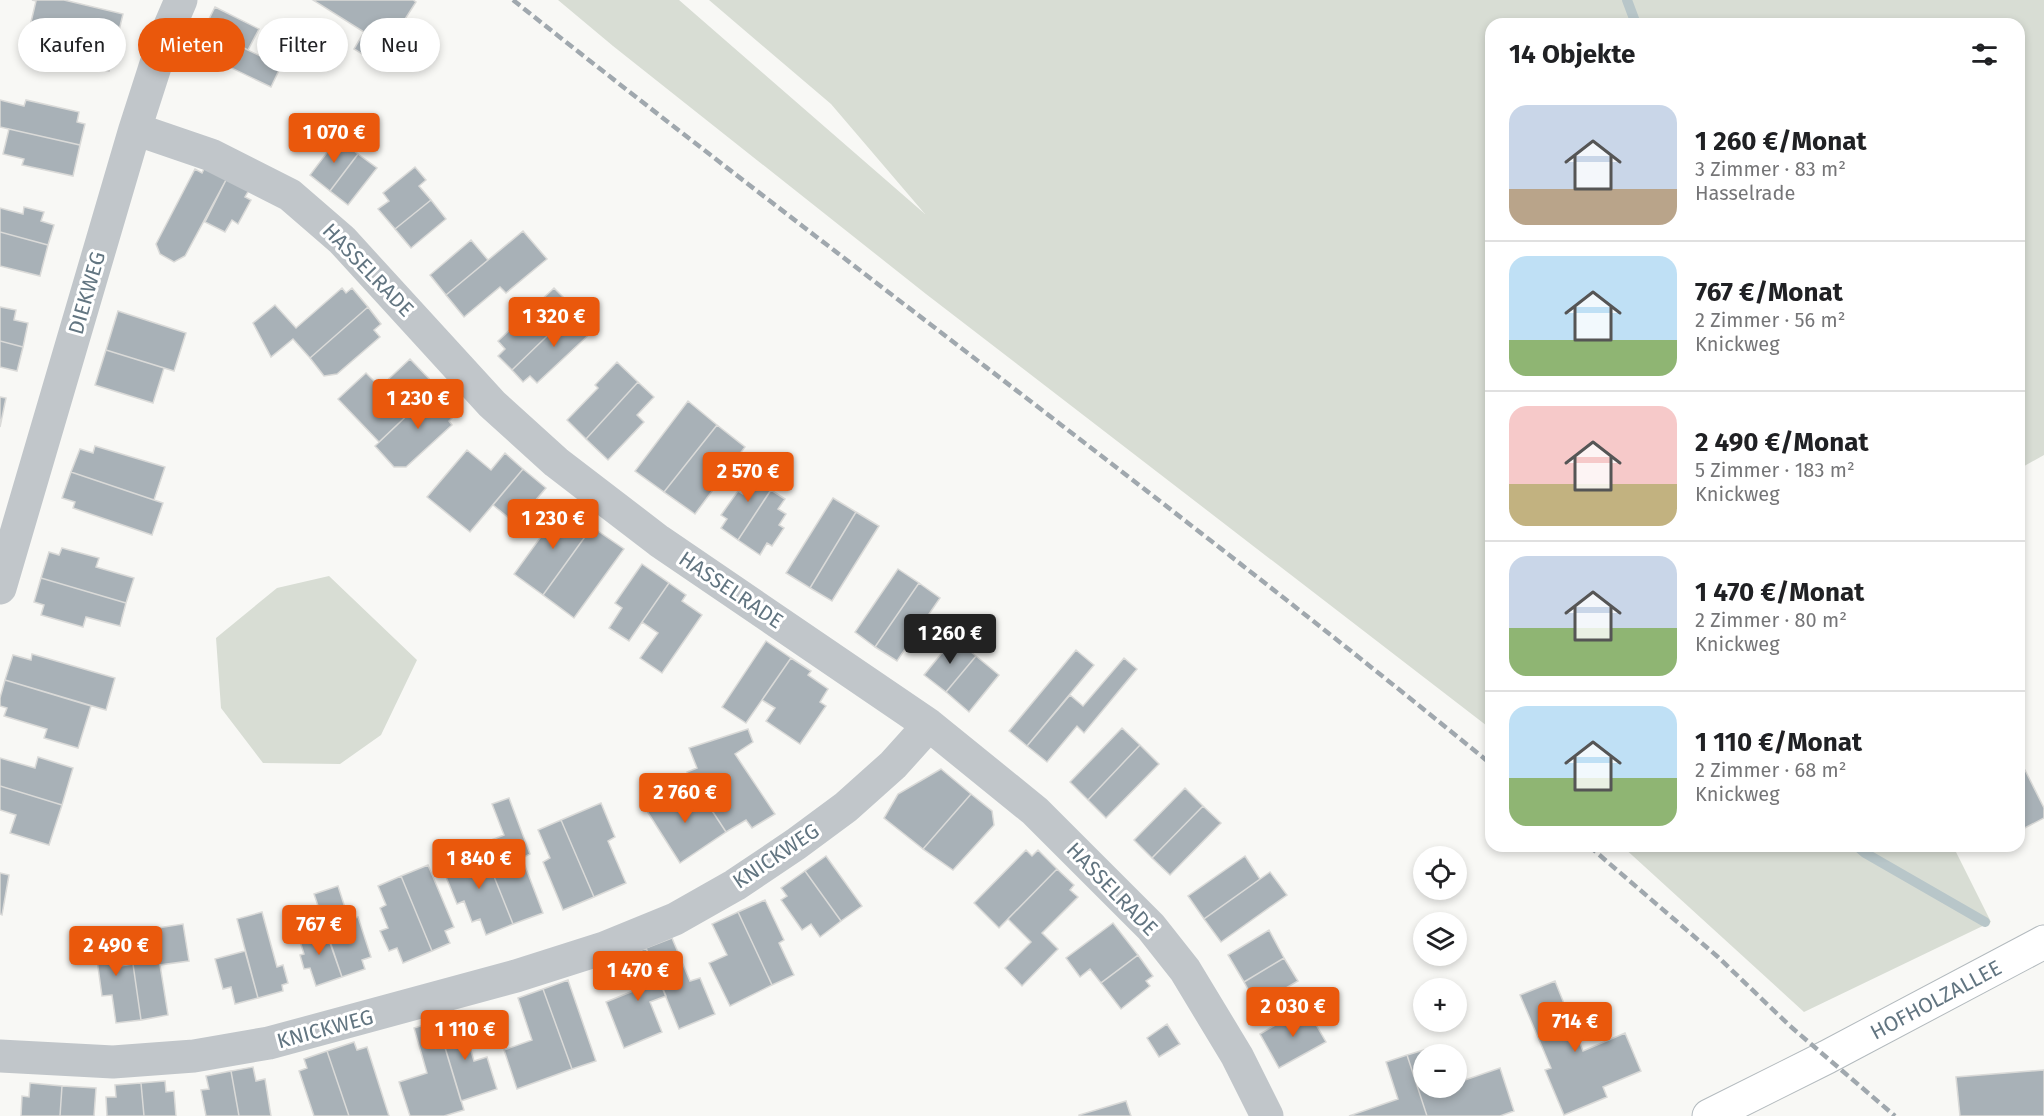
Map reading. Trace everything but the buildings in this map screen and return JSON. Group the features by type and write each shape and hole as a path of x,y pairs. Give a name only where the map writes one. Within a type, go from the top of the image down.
{"street":[{"name":"DIEKWEG","path":"0,588 135,129 163,42 181,0"},
{"name":"HASSELRADE","path":"135,129 211,155 290,195 342,240 492,404 556,462 659,541 929,725 1035,811 1151,927 1185,970 1237,1056 1267,1116"},
{"name":"KNICKWEG","path":"0,1056 113,1062 194,1056 269,1043 516,976 604,948 675,919 735,885 796,844 846,807 885,772 929,725"},
{"name":"HOFHOLZALLEE","path":"1709,1116 1827,1057 2044,942"}],"shaded area":[{"path":"558,0 679,0 925,214 831,104 709,0 2044,0 2044,455 2025,466 2025,18 1485,18 1485,724 926,294"},
{"path":"329,576 417,660 381,735 340,764 263,763 221,708 216,638 277,588"},
{"path":"1629,852 1956,852 1991,922 1804,1012"}],"waterway":[{"path":"1627,0 1634,18"},
{"path":"1864,852 1985,922"}],"railway":[{"path":"513,0 1249,570 1485,759"},
{"path":"1596,852 1718,957 1790,1026 1895,1116"}]}
